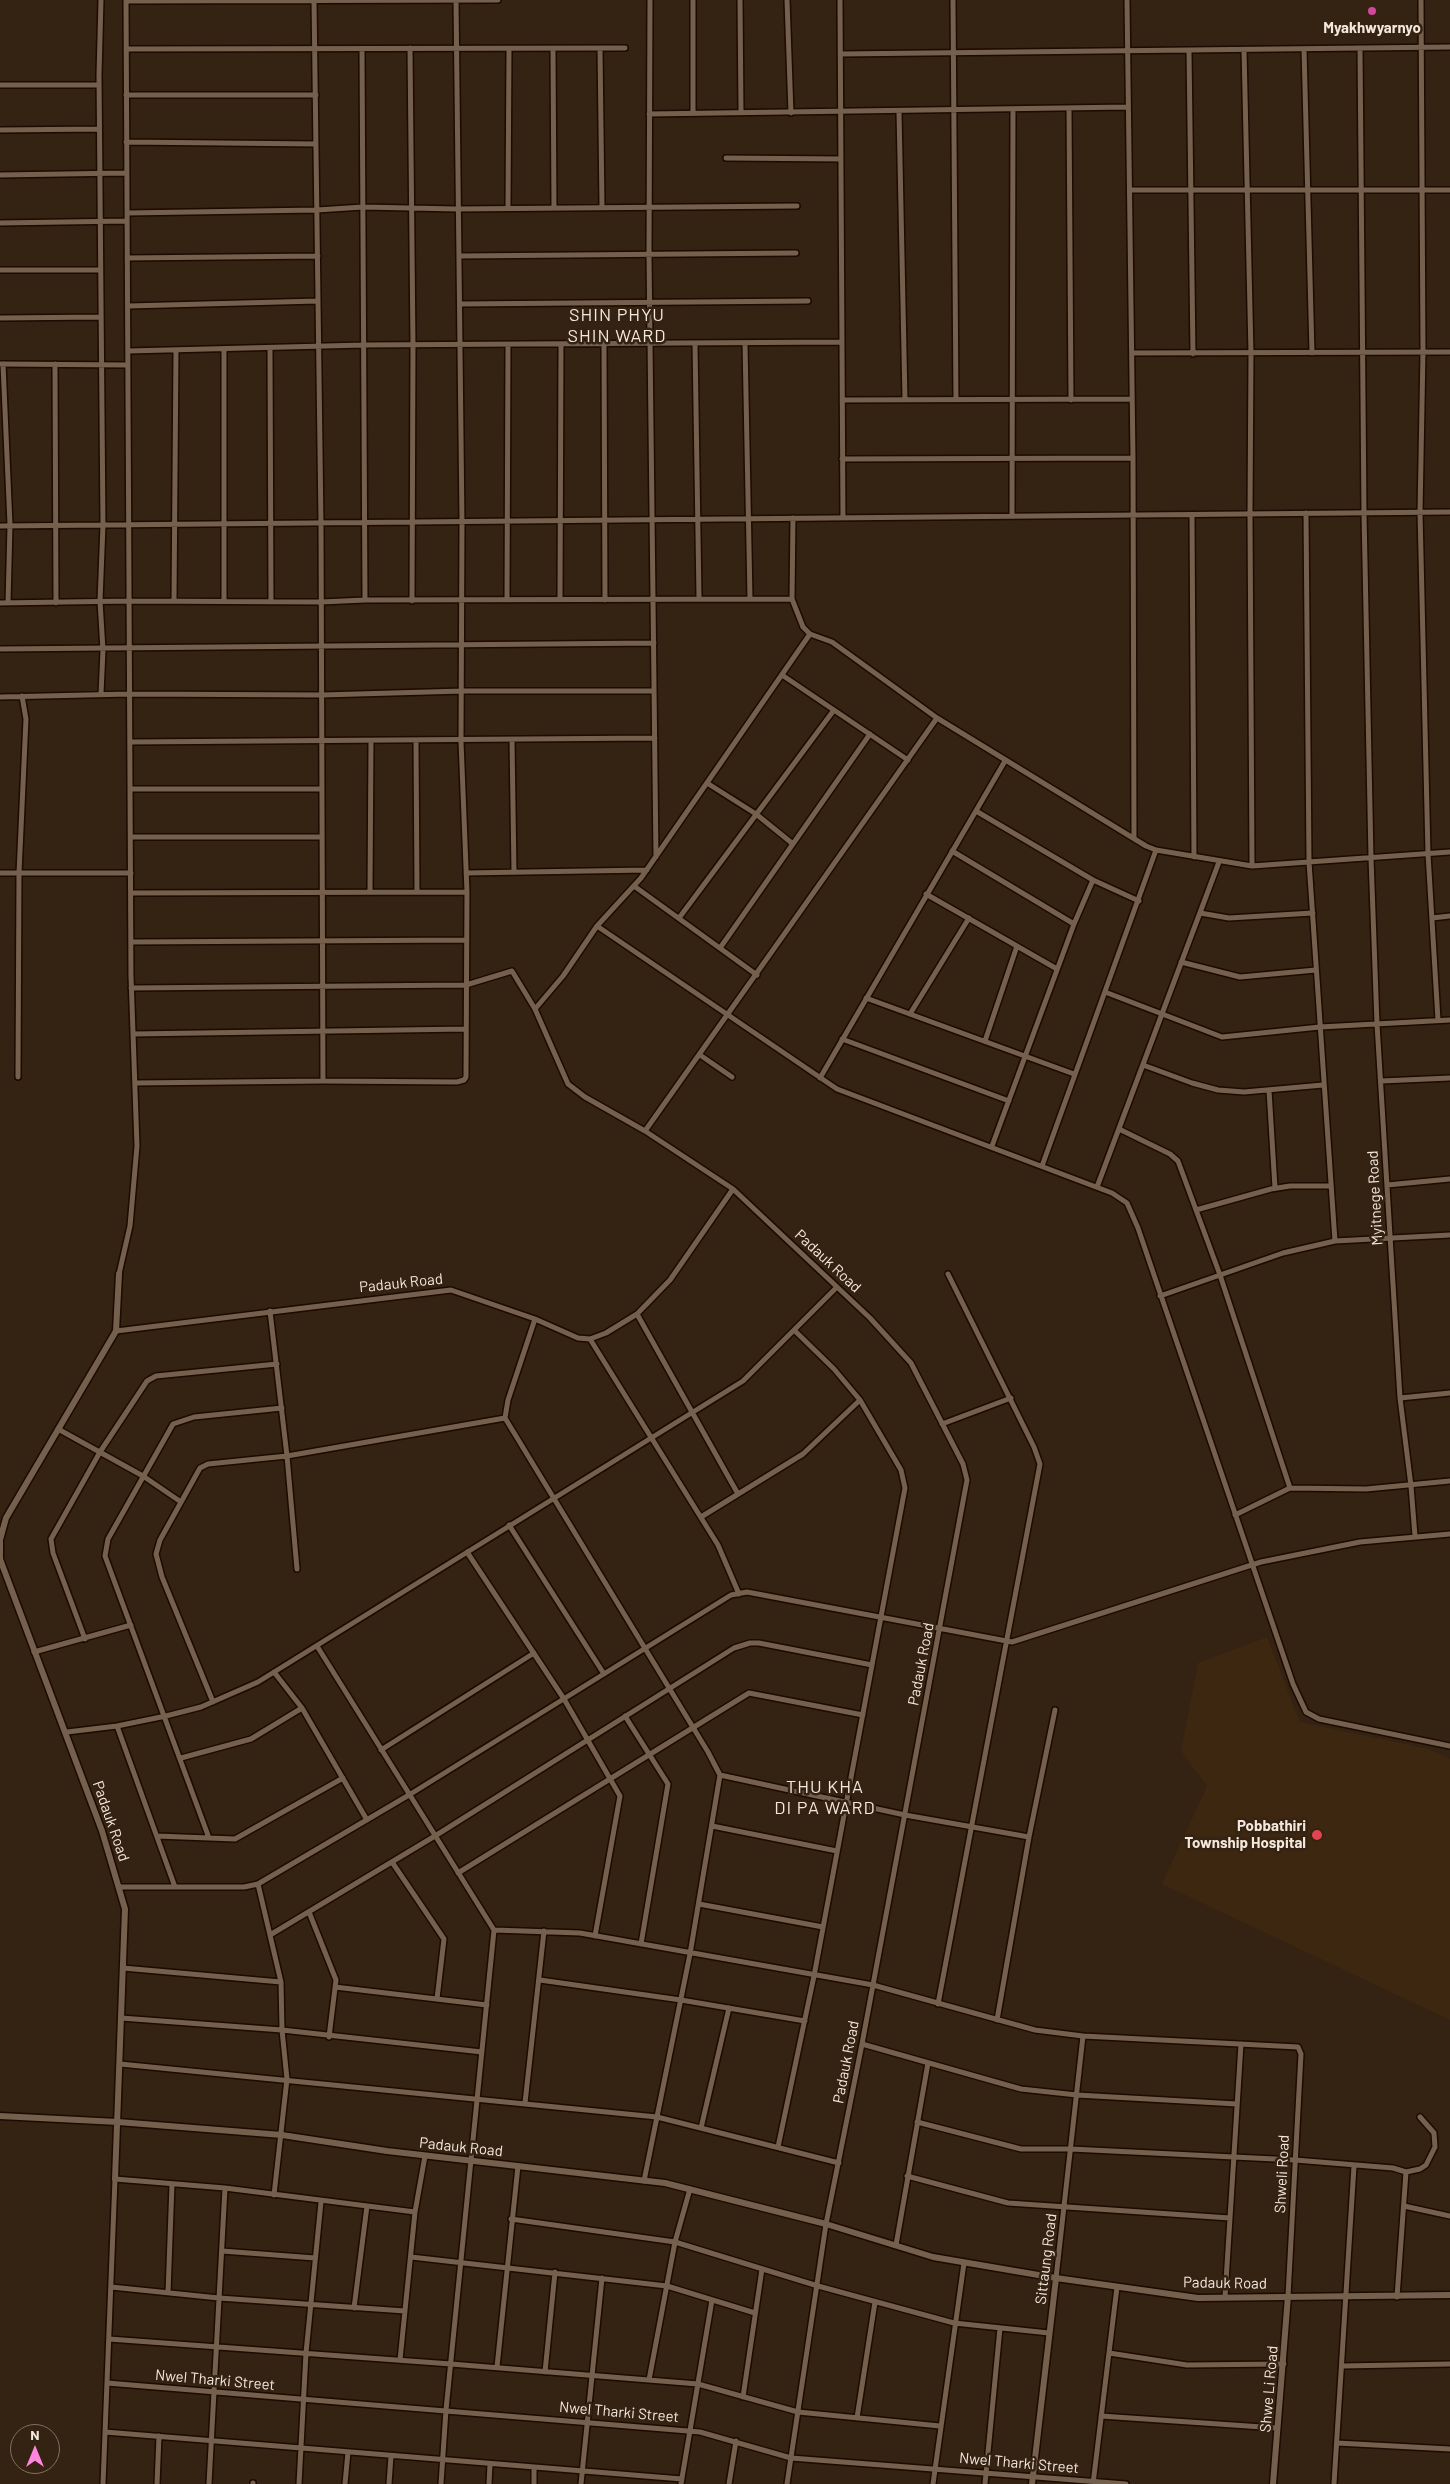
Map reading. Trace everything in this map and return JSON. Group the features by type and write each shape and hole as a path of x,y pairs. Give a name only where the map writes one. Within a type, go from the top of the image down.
{"street":[{"path":"101,0 99,85 100,364 103,525 100,601 103,650 101,694"},
{"path":"119,1274 130,1226 137,1146 131,942 126,0 498,0"},
{"path":"135,1083 464,1080 467,1074 467,892 461,741 463,646 456,0"},
{"path":"650,0 650,206 648,255 656,857"},
{"path":"693,0 693,113"},
{"path":"740,0 741,111"},
{"path":"787,0 791,113"},
{"path":"840,0 842,518"},
{"path":"953,0 956,400"},
{"path":"1127,0 1133,458 1134,838"},
{"path":"1421,0 1423,352 1420,512 1428,854 1438,1020"},
{"path":"314,1 321,523 323,1081"},
{"path":"840,54 1450,47"},
{"path":"410,48 413,346 412,601"},
{"path":"508,208 509,48"},
{"path":"553,48 554,208"},
{"path":"600,48 602,207"},
{"path":"126,49 625,48"},
{"name":"Myitnege Road","path":"1360,48 1364,513 1371,858 1377,1024 1400,1398 1416,1536"},
{"path":"362,49 365,600"},
{"path":"1304,49 1306,190 1312,353"},
{"path":"1244,50 1251,354 1252,866"},
{"path":"1189,51 1193,354"},
{"path":"0,86 99,85"},
{"path":"126,95 316,95"},
{"path":"650,114 741,111 840,113 1128,107"},
{"path":"1069,108 1071,400"},
{"path":"1012,516 1013,110"},
{"path":"899,112 905,400"},
{"path":"0,130 99,129"},
{"path":"126,142 316,144"},
{"path":"726,158 841,159"},
{"path":"0,175 126,173"},
{"path":"1130,190 1450,190"},
{"path":"127,213 317,210 363,207 457,209 797,206"},
{"path":"0,223 127,222"},
{"path":"459,256 796,253"},
{"path":"127,258 318,256"},
{"path":"0,270 100,270"},
{"path":"128,306 318,301"},
{"path":"460,304 808,301"},
{"path":"0,318 100,317"},
{"path":"128,351 364,345 508,346 842,342"},
{"path":"745,343 750,599"},
{"path":"695,344 699,598"},
{"path":"560,600 561,345"},
{"path":"604,345 605,600"},
{"path":"507,600 508,346"},
{"path":"270,348 272,602"},
{"path":"224,349 224,601"},
{"path":"174,601 176,350"},
{"path":"1132,354 1450,352"},
{"path":"8,603 10,526 1,364 100,364 128,366"},
{"path":"54,364 56,603"},
{"path":"842,400 1013,401 1132,399"},
{"path":"842,459 1133,458"},
{"path":"0,526 1450,512"},
{"path":"1192,514 1194,857"},
{"path":"1306,514 1312,913 1335,1241"},
{"path":"793,518 792,599 803,627 810,634 832,642 937,718 1004,761 1156,850 1252,866 1450,852"},
{"path":"0,603 792,599"},
{"path":"535,1009 563,976 597,926 647,870 810,634"},
{"path":"0,649 103,650 130,648 654,643"},
{"path":"782,675 908,760"},
{"path":"0,697 101,694 322,695 463,691 654,691"},
{"path":"18,1077 19,873 26,719 22,696"},
{"path":"679,918 834,710"},
{"path":"645,1131 700,1056 937,718"},
{"path":"720,948 870,734"},
{"path":"130,742 371,742 655,738"},
{"path":"512,740 514,872"},
{"path":"416,741 417,892"},
{"path":"370,892 371,742"},
{"path":"820,1078 1004,761"},
{"path":"707,783 756,814 793,844"},
{"path":"130,789 322,789"},
{"path":"976,810 1093,880 1138,901"},
{"path":"131,837 322,837"},
{"path":"1042,1166 1156,850"},
{"path":"952,851 1074,924"},
{"path":"1098,1187 1219,862"},
{"path":"466,873 647,870"},
{"path":"0,873 131,873"},
{"path":"992,1146 1074,924 1093,880"},
{"path":"634,886 757,975"},
{"path":"131,893 467,892"},
{"path":"926,894 1057,969"},
{"path":"1200,912 1229,918 1312,913"},
{"path":"1432,918 1450,916"},
{"path":"910,1014 969,918"},
{"path":"597,926 837,1089 1098,1187 1112,1193 1127,1203 1293,1684 1306,1712 1319,1719 1450,1746"},
{"path":"131,942 467,940"},
{"path":"985,1041 1017,946"},
{"path":"1181,962 1240,977 1316,970"},
{"name":"Padauk Road","path":"466,985 512,971 535,1009 568,1084 585,1097 645,1131 733,1189 870,1318 911,1363 963,1464 967,1480 862,2044 826,2224 787,2484"},
{"path":"132,988 466,985"},
{"path":"1105,992 1222,1037 1320,1028 1450,1020"},
{"path":"866,998 1074,1074"},
{"path":"133,1034 466,1029"},
{"path":"842,1039 1009,1101"},
{"path":"700,1056 732,1077"},
{"path":"1143,1065 1192,1083 1218,1090 1244,1092 1323,1085"},
{"path":"1381,1082 1450,1078"},
{"path":"1269,1090 1275,1188"},
{"path":"1119,1129 1170,1154 1178,1161 1220,1275 1290,1488"},
{"path":"1387,1185 1450,1179"},
{"path":"1196,1210 1275,1188 1330,1186"},
{"path":"733,1189 670,1280 637,1314 606,1333 590,1339 718,1545 739,1594"},
{"path":"1160,1296 1283,1253 1335,1241 1450,1235"},
{"name":"Padauk Road","path":"115,2179 125,1909 102,1831 67,1732 34,1652 0,1559 0,1541 6,1518 116,1330 119,1274"},
{"path":"938,2004 1040,1464 1034,1447 948,1274"},
{"path":"67,1732 118,1726 166,1716 212,1702 258,1682 743,1381 837,1287"},
{"name":"Padauk Road","path":"116,1330 451,1290 535,1319 578,1338 590,1339"},
{"path":"270,1311 288,1456 297,1569"},
{"path":"637,1314 738,1494"},
{"path":"535,1319 508,1400 505,1418 694,1728 720,1775 690,1954 644,2181"},
{"path":"778,2148 814,1976 905,1488 901,1470 860,1400 834,1369 794,1330"},
{"path":"85,1639 53,1553 51,1539 100,1452 147,1380 156,1376 277,1364"},
{"path":"1400,1398 1450,1393"},
{"path":"942,1424 1010,1398"},
{"path":"700,1517 803,1454 860,1400"},
{"path":"209,1838 166,1716 105,1556 108,1539 173,1424 194,1417 282,1408"},
{"path":"212,1702 162,1577 156,1554 160,1540 200,1468 208,1464 288,1456 505,1418"},
{"path":"58,1429 144,1476 181,1502"},
{"path":"1235,1515 1290,1488 1366,1489 1411,1486 1419,1482 1450,1481"},
{"path":"509,1525 604,1674"},
{"path":"119,1887 244,1887 258,1884 409,1795 731,1595 747,1592 1012,1642 1252,1565 1360,1542 1450,1534"},
{"path":"467,1552 564,1699 609,1780 620,1796 595,1936"},
{"path":"34,1652 131,1625"},
{"path":"270,1935 435,1836 734,1648 750,1643 872,1665"},
{"path":"317,1646 494,1930 446,2410 441,2484"},
{"path":"381,1750 534,1653"},
{"path":"274,1672 302,1708 366,1820"},
{"path":"458,1874 749,1693 863,1715"},
{"path":"181,1758 250,1739 302,1708"},
{"path":"997,2020 1029,1837 1055,1710"},
{"path":"625,1716 668,1784 641,1944"},
{"path":"118,1726 175,1887"},
{"path":"720,1775 905,1815 1029,1837"},
{"path":"157,1836 236,1839 343,1778"},
{"path":"712,1826 837,1851"},
{"path":"392,1862 444,1939 437,2000"},
{"path":"258,1884 281,1982 282,2030 287,2079 274,2195"},
{"path":"699,1904 823,1927"},
{"path":"309,1912 336,1980 329,2037"},
{"path":"494,1930 595,1936 873,1985 1035,2030 1083,2036 1241,2044 1225,2297"},
{"path":"525,2103 544,1932"},
{"path":"123,1968 281,1982"},
{"path":"540,1980 681,2000 805,2022"},
{"path":"335,1988 486,2005"},
{"path":"701,2128 729,2008"},
{"path":"121,2018 282,2030 329,2037 482,2052"},
{"name":"Sittaung Road","path":"1033,2481 1083,2036"},
{"path":"862,2044 1021,2089 1077,2095 1237,2104"},
{"name":"Shweli Road","path":"1241,2044 1295,2046 1300,2050 1301,2054 1288,2296"},
{"path":"896,2245 928,2063"},
{"path":"120,2064 657,2117 839,2163"},
{"name":"Padauk Road","path":"0,2116 118,2122 282,2135 424,2156 644,2181 690,2189 826,2224 964,2263 1198,2298 1450,2295"},
{"path":"917,2122 1020,2149 1071,2149 1295,2160 1406,2172 1420,2169 1426,2164 1435,2147 1434,2133 1420,2117"},
{"path":"400,2360 415,2212 424,2156"},
{"path":"496,2367 518,2166"},
{"path":"1334,2484 1354,2166"},
{"path":"1397,2297 1406,2172"},
{"path":"907,2176 1008,2203 1230,2218"},
{"path":"103,2484 115,2179 225,2188 321,2202 415,2212"},
{"path":"168,2293 172,2184"},
{"path":"209,2484 225,2188"},
{"path":"649,2380 675,2242 690,2189"},
{"path":"299,2484 306,2353 321,2202"},
{"path":"354,2308 367,2206"},
{"path":"1404,2206 1450,2216"},
{"path":"511,2219 675,2242 818,2286 954,2323 1049,2333"},
{"path":"222,2251 315,2258"},
{"path":"411,2257 506,2266 667,2286 755,2313"},
{"path":"933,2484 954,2323 964,2263"},
{"path":"743,2397 762,2269"},
{"path":"545,2372 555,2272"},
{"path":"581,2484 602,2278"},
{"path":"111,2287 220,2298 405,2311"},
{"path":"1093,2483 1117,2287"},
{"name":"Shwe Li Road","path":"1273,2484 1288,2296"},
{"path":"105,2432 582,2471 682,2481 712,2300"},
{"path":"857,2418 875,2302"},
{"path":"985,2484 1000,2328"},
{"path":"109,2339 496,2367 698,2384 798,2412 940,2426"},
{"path":"1109,2353 1187,2364 1284,2364"},
{"path":"1342,2366 1450,2364"},
{"name":"Nwel Tharki Street","path":"107,2384 587,2421 690,2431 791,2458 934,2468 1033,2481 1126,2484"},
{"path":"1101,2416 1277,2428"},
{"path":"156,2484 159,2436"},
{"path":"729,2484 736,2442"},
{"path":"1337,2442 1450,2449"},
{"path":"345,2484 348,2452"},
{"path":"389,2484 391,2456"},
{"path":"489,2484 490,2464"},
{"path":"534,2468 534,2484"}],"shaded area":[{"name":"Pobbathiri Township Hospital","path":"1267,1637 1300,1722 1428,1749 1450,1759 1450,2020 1162,1884 1207,1786 1181,1751 1198,1663"}],"place":[{"name":"Myakhwyarnyo","path":"1372,11"},
{"name":"Pobbathiri Township Hospital","path":"1317,1835"}],"district":[{"name":"SHIN PHYU SHIN WARD","path":"617,325"},
{"name":"THU KHA DI PA WARD","path":"825,1797"}]}
